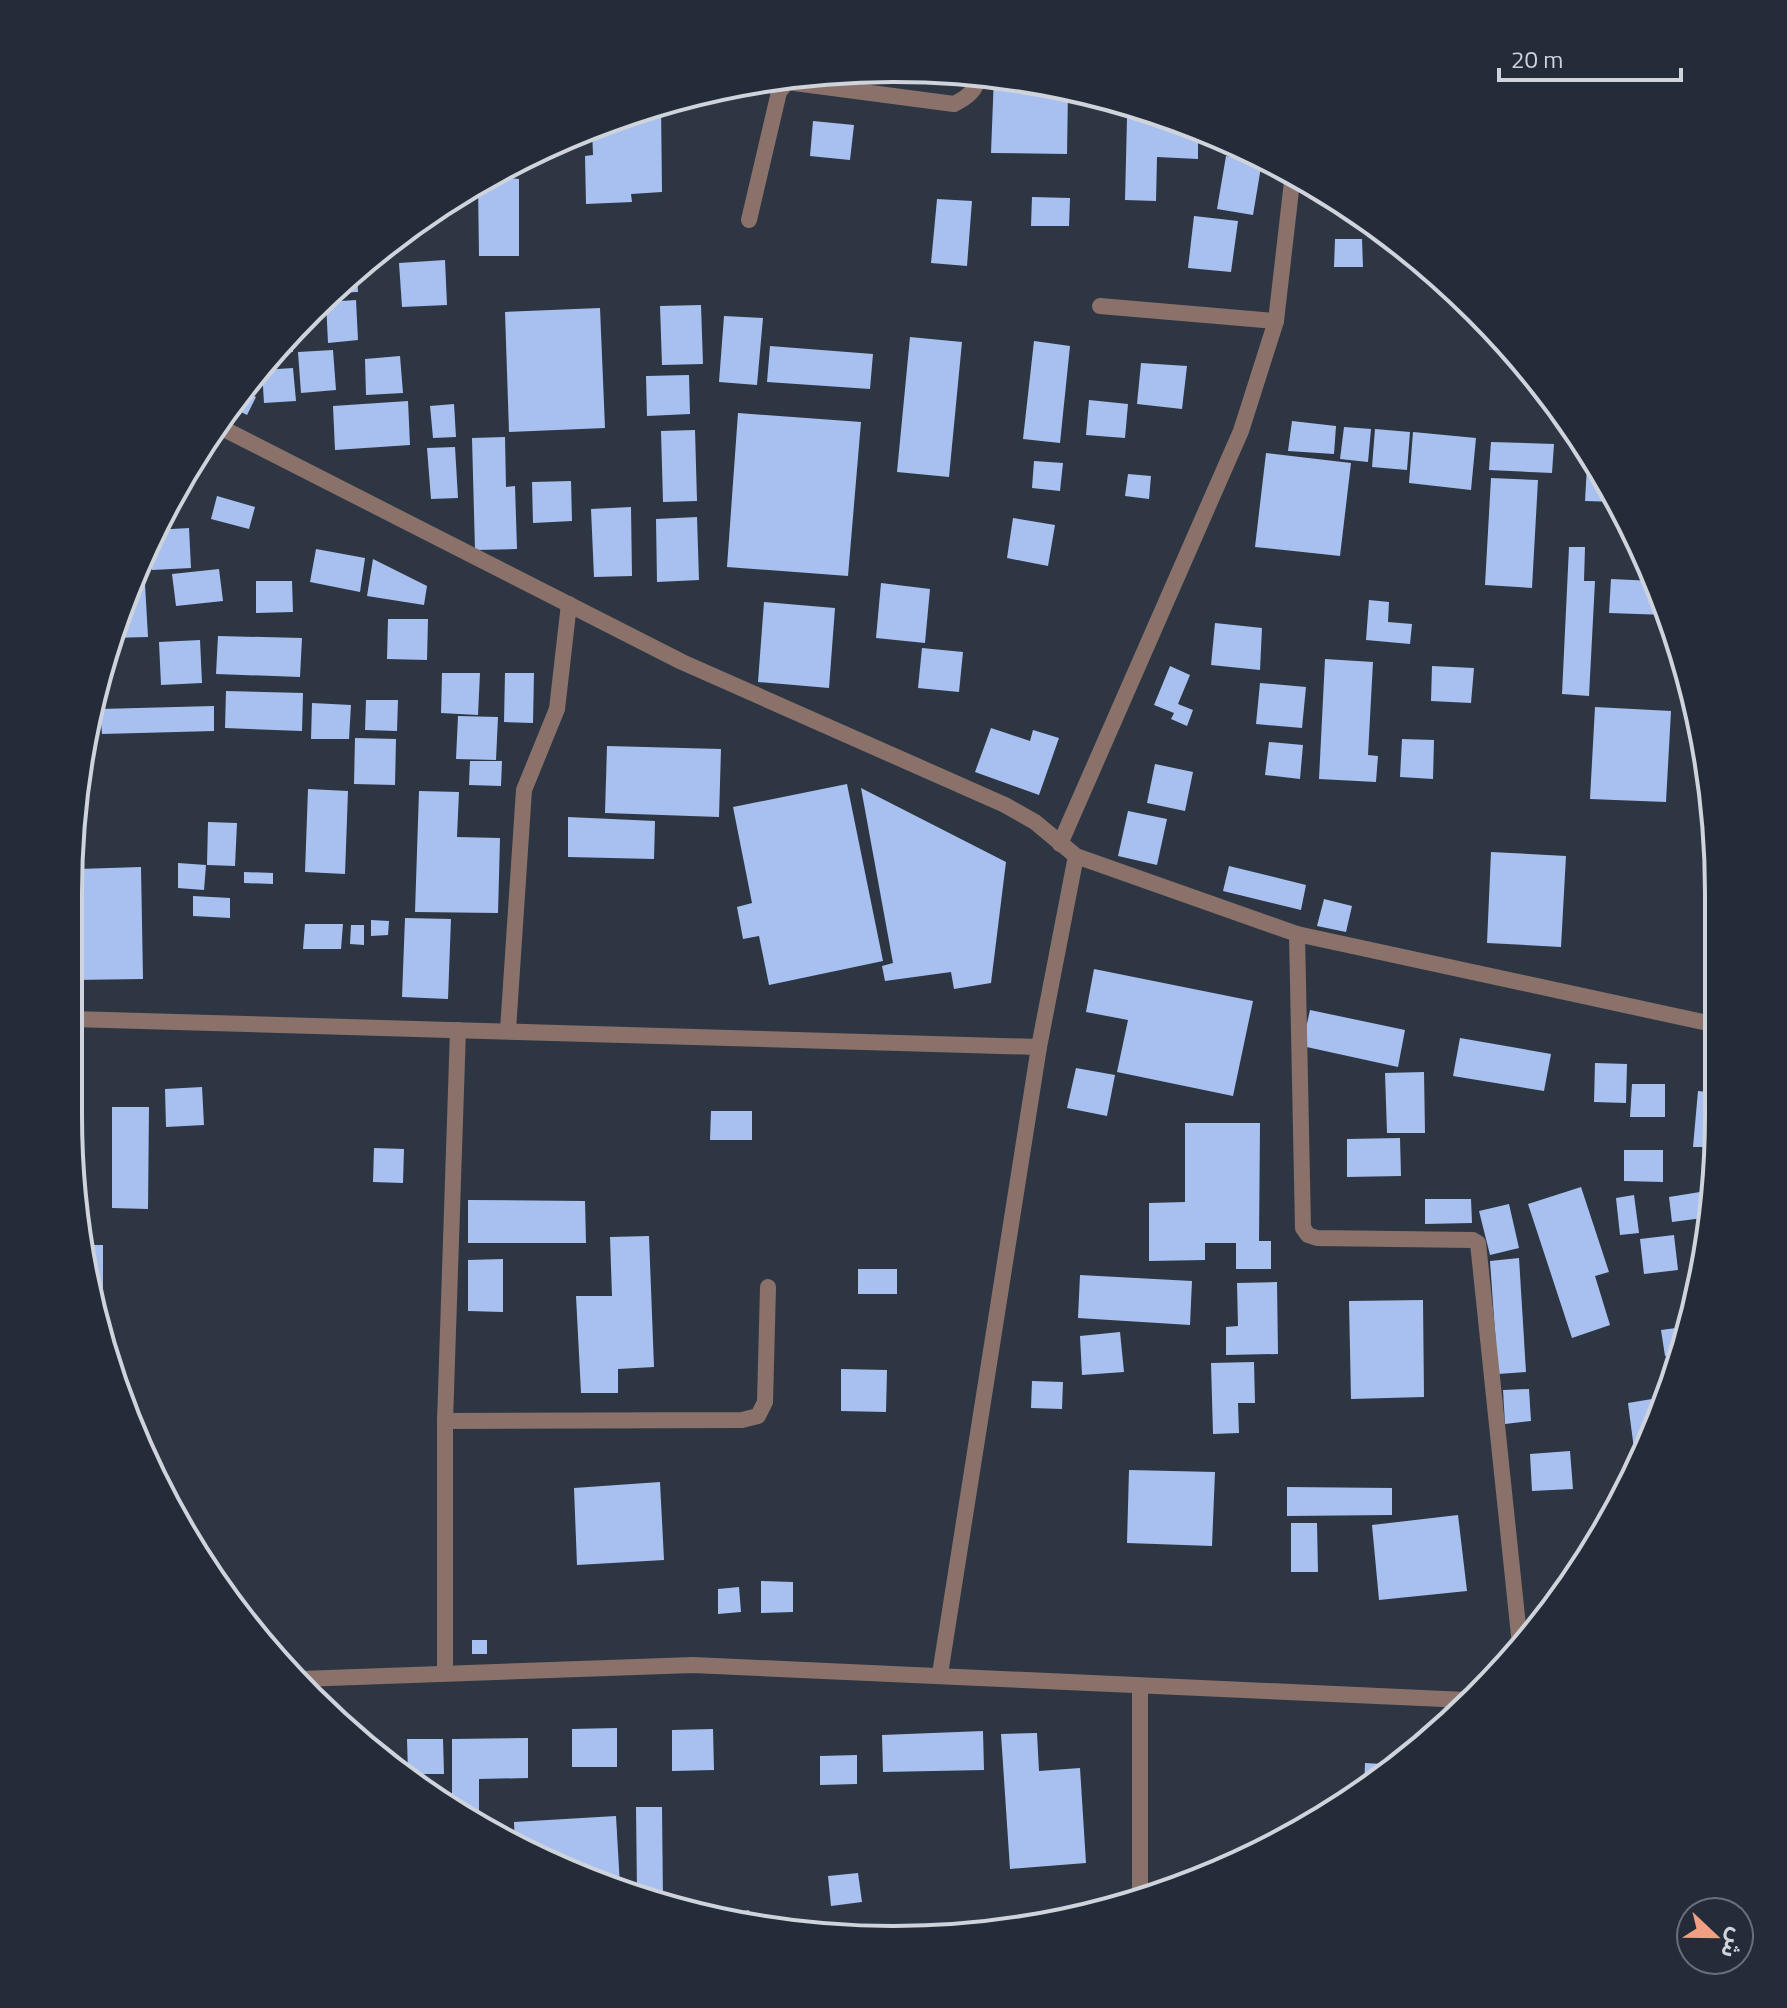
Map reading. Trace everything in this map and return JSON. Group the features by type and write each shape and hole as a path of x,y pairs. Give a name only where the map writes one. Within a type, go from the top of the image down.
{"street":[{"path":"830,85 954,104 976,87"},
{"path":"749,220 780,90"},
{"path":"1060,844 1241,431 1276,321 1291,187"},
{"path":"1100,306 1276,321"},
{"path":"228,431 682,662 1005,805 1035,822 1076,856 1297,934 1705,1022"},
{"path":"508,1030 524,790 557,709 569,604"},
{"path":"940,1674 1039,1047 1076,856"},
{"path":"1297,934 1303,1228 1308,1235 1317,1238 1473,1240 1478,1243 1519,1632"},
{"path":"82,1019 1039,1047"},
{"path":"445,1672 445,1421 458,1030"},
{"path":"445,1421 742,1420 758,1416 765,1402 768,1287"},
{"path":"311,1679 693,1665 1455,1700"},
{"path":"1140,1686 1140,1887"}],"building":[{"path":"993,88 1068,102 1067,154 991,153"},
{"path":"661,117 662,192 631,194 632,202 586,204 585,156 593,155 592,140"},
{"path":"1127,118 1198,142 1198,159 1157,157 1156,201 1125,200"},
{"path":"813,121 854,125 850,160 810,156"},
{"path":"1226,156 1260,170 1253,215 1217,209"},
{"path":"512,178 519,179 519,256 479,256 478,197"},
{"path":"1032,197 1070,198 1069,226 1031,226"},
{"path":"937,199 972,201 967,266 931,263"},
{"path":"1194,216 1238,221 1231,272 1188,268"},
{"path":"1335,239 1362,239 1363,267 1334,267"},
{"path":"445,260 447,305 402,307 399,263"},
{"path":"358,283 358,292 348,292"},
{"path":"356,300 358,340 328,343 327,314 339,301"},
{"path":"701,305 703,364 662,365 660,306"},
{"path":"600,308 605,428 509,432 505,312"},
{"path":"724,316 763,318 757,385 719,382"},
{"path":"910,337 962,342 949,477 897,472"},
{"path":"1034,341 1070,346 1060,443 1023,439"},
{"path":"770,346 873,354 870,389 767,382"},
{"path":"333,350 336,390 301,393 298,352"},
{"path":"400,356 403,393 366,395 365,359"},
{"path":"1141,363 1187,366 1182,409 1137,404"},
{"path":"293,368 296,401 264,403 263,383 274,369"},
{"path":"689,375 690,414 647,416 646,376"},
{"path":"253,396 256,397 247,415 241,412"},
{"path":"1089,400 1128,404 1125,438 1086,435"},
{"path":"408,401 410,445 335,450 333,406"},
{"path":"454,404 456,437 433,438 430,406"},
{"path":"738,413 861,422 848,576 727,567"},
{"path":"1292,421 1336,426 1334,454 1288,451"},
{"path":"1344,427 1371,429 1368,462 1340,459"},
{"path":"1375,429 1410,432 1407,470 1372,467"},
{"path":"695,430 697,501 663,502 661,431"},
{"path":"1413,432 1476,438 1471,490 1409,483"},
{"path":"505,437 506,487 515,486 517,549 475,550 472,438"},
{"path":"1491,442 1554,444 1552,473 1489,470"},
{"path":"455,447 458,498 431,499 427,448"},
{"path":"1266,453 1351,463 1340,556 1255,547"},
{"path":"1034,461 1063,463 1060,491 1032,488"},
{"path":"1587,473 1603,502 1585,501"},
{"path":"1128,474 1151,476 1149,499 1125,496"},
{"path":"1491,478 1538,480 1532,588 1485,585"},
{"path":"571,481 572,521 533,523 532,482"},
{"path":"217,496 255,507 249,529 211,519"},
{"path":"631,507 632,576 594,577 591,509"},
{"path":"697,517 699,580 657,582 656,519"},
{"path":"1013,518 1055,525 1048,566 1007,558"},
{"path":"189,528 191,568 152,570 169,529"},
{"path":"1569,547 1585,547 1584,581 1595,581 1589,696 1562,694"},
{"path":"316,549 365,558 360,592 310,582"},
{"path":"373,559 427,586 424,605 367,596"},
{"path":"219,569 223,601 176,606 172,574"},
{"path":"1611,579 1642,580 1655,615 1609,613"},
{"path":"256,581 292,581 293,612 256,613"},
{"path":"881,583 930,589 925,643 876,638"},
{"path":"144,584 148,637 124,638 125,633"},
{"path":"1369,600 1389,602 1388,622 1412,624 1410,644 1366,640"},
{"path":"764,602 835,608 829,688 758,682"},
{"path":"388,619 428,619 427,660 387,659"},
{"path":"1215,623 1262,628 1260,670 1211,665"},
{"path":"218,636 302,638 300,677 216,674"},
{"path":"200,640 202,683 161,685 159,642"},
{"path":"922,648 963,652 959,692 918,688"},
{"path":"1325,659 1373,662 1368,755 1378,756 1376,782 1319,779"},
{"path":"1170,666 1190,675 1178,704 1193,710 1187,726 1171,719 1174,713 1154,705"},
{"path":"1432,666 1474,668 1471,703 1431,701"},
{"path":"442,673 480,673 478,715 441,713"},
{"path":"505,673 534,673 533,723 504,722"},
{"path":"1260,683 1306,687 1302,728 1256,724"},
{"path":"226,691 303,693 302,731 225,728"},
{"path":"366,700 398,700 397,731 365,730"},
{"path":"312,703 351,705 349,739 311,739"},
{"path":"214,706 214,731 102,734 104,709"},
{"path":"1595,707 1671,711 1666,802 1590,799"},
{"path":"458,716 498,717 496,760 456,759"},
{"path":"991,728 1030,741 1033,730 1059,738 1039,795 975,772"},
{"path":"355,738 396,739 395,785 354,784"},
{"path":"1402,739 1434,740 1433,779 1400,777"},
{"path":"1269,742 1303,745 1300,779 1265,775"},
{"path":"607,746 721,749 719,817 605,813"},
{"path":"470,761 502,761 501,786 469,785"},
{"path":"1155,764 1193,772 1185,811 1147,803"},
{"path":"847,784 883,961 769,985 759,936 743,939 737,907 752,903 733,807"},
{"path":"861,788 1006,862 991,983 954,989 951,972 885,981 882,966 893,963"},
{"path":"308,789 348,791 345,874 305,872"},
{"path":"419,791 459,792 457,837 500,838 498,913 415,912"},
{"path":"1128,811 1167,819 1157,865 1118,856"},
{"path":"568,817 655,821 654,859 568,857"},
{"path":"208,822 237,823 235,866 207,865"},
{"path":"1491,852 1566,856 1561,947 1487,943"},
{"path":"178,863 206,865 204,890 178,888"},
{"path":"1229,866 1306,885 1301,910 1223,891"},
{"path":"141,867 143,979 82,980 83,869"},
{"path":"244,872 273,873 273,884 244,883"},
{"path":"193,896 230,898 230,918 193,916"},
{"path":"1324,899 1352,906 1346,932 1317,926"},
{"path":"405,918 451,919 448,999 402,997"},
{"path":"371,920 389,921 388,935 371,936"},
{"path":"305,924 343,924 341,949 303,949"},
{"path":"351,925 364,925 364,945 350,944"},
{"path":"1094,969 1253,1001 1233,1096 1117,1072 1128,1020 1086,1012"},
{"path":"1310,1010 1405,1030 1398,1067 1302,1046"},
{"path":"1460,1038 1551,1054 1544,1091 1453,1076"},
{"path":"1595,1063 1627,1064 1626,1103 1594,1102"},
{"path":"1076,1068 1115,1075 1107,1116 1067,1108"},
{"path":"1424,1072 1425,1133 1387,1133 1385,1073"},
{"path":"1632,1084 1665,1084 1665,1117 1630,1117"},
{"path":"202,1087 204,1125 166,1127 165,1089"},
{"path":"1698,1091 1705,1092 1704,1147 1693,1147"},
{"path":"112,1107 149,1107 148,1209 112,1208"},
{"path":"711,1111 752,1111 752,1140 710,1140"},
{"path":"1185,1123 1260,1123 1259,1241 1271,1241 1271,1269 1236,1269 1236,1243 1205,1243 1205,1260 1149,1261 1149,1203 1185,1202"},
{"path":"1400,1138 1401,1176 1347,1177 1347,1139"},
{"path":"374,1148 404,1149 403,1183 373,1182"},
{"path":"1624,1150 1663,1150 1663,1182 1624,1181"},
{"path":"1581,1187 1609,1272 1595,1276 1610,1325 1572,1338 1528,1204"},
{"path":"1700,1192 1698,1219 1672,1222 1669,1197"},
{"path":"1634,1195 1639,1233 1620,1235 1616,1198"},
{"path":"1425,1199 1471,1199 1472,1223 1425,1224"},
{"path":"468,1200 585,1201 586,1243 468,1243"},
{"path":"1509,1204 1519,1248 1490,1255 1479,1211"},
{"path":"1674,1235 1678,1270 1644,1274 1640,1239"},
{"path":"649,1236 654,1367 618,1369 618,1393 581,1393 576,1296 612,1296 610,1237"},
{"path":"93,1245 103,1245 103,1294 98,1273"},
{"path":"1519,1258 1526,1372 1498,1374 1490,1261"},
{"path":"503,1259 503,1312 468,1311 468,1260"},
{"path":"858,1269 897,1269 897,1294 858,1294"},
{"path":"1080,1275 1192,1281 1190,1325 1078,1318"},
{"path":"1277,1282 1278,1354 1226,1355 1226,1327 1238,1326 1237,1283"},
{"path":"1423,1300 1424,1397 1351,1399 1349,1301"},
{"path":"1676,1328 1668,1356 1665,1356 1661,1330"},
{"path":"1120,1332 1124,1372 1082,1375 1080,1336"},
{"path":"1254,1362 1255,1403 1238,1403 1239,1433 1213,1434 1211,1363"},
{"path":"841,1369 887,1370 886,1412 841,1411"},
{"path":"1032,1381 1063,1382 1062,1409 1031,1408"},
{"path":"1529,1389 1531,1421 1505,1424 1503,1390"},
{"path":"1653,1399 1634,1446 1628,1403"},
{"path":"1570,1451 1573,1489 1532,1491 1530,1454"},
{"path":"1129,1470 1215,1472 1212,1546 1127,1543"},
{"path":"660,1482 664,1560 577,1565 574,1488"},
{"path":"1287,1487 1392,1488 1392,1515 1287,1516"},
{"path":"1458,1515 1467,1591 1379,1600 1372,1525"},
{"path":"1291,1523 1317,1523 1318,1572 1291,1572"},
{"path":"761,1581 793,1582 793,1612 761,1613"},
{"path":"739,1587 741,1612 718,1614 718,1589"},
{"path":"472,1640 487,1640 487,1654 472,1654"},
{"path":"617,1728 617,1767 572,1767 572,1729"},
{"path":"713,1729 714,1770 672,1771 672,1730"},
{"path":"983,1731 984,1770 883,1772 882,1735"},
{"path":"1037,1733 1039,1771 1080,1768 1086,1863 1010,1869 1001,1734"},
{"path":"528,1738 528,1778 479,1779 479,1811 452,1795 452,1739"},
{"path":"407,1739 443,1739 444,1774 422,1774 408,1764"},
{"path":"857,1755 857,1784 820,1785 820,1756"},
{"path":"1365,1763 1380,1764 1365,1775"},
{"path":"636,1807 662,1807 663,1892 637,1884"},
{"path":"616,1816 620,1878 535,1842 514,1831 514,1822"},
{"path":"858,1873 862,1902 831,1906 828,1876"}]}
